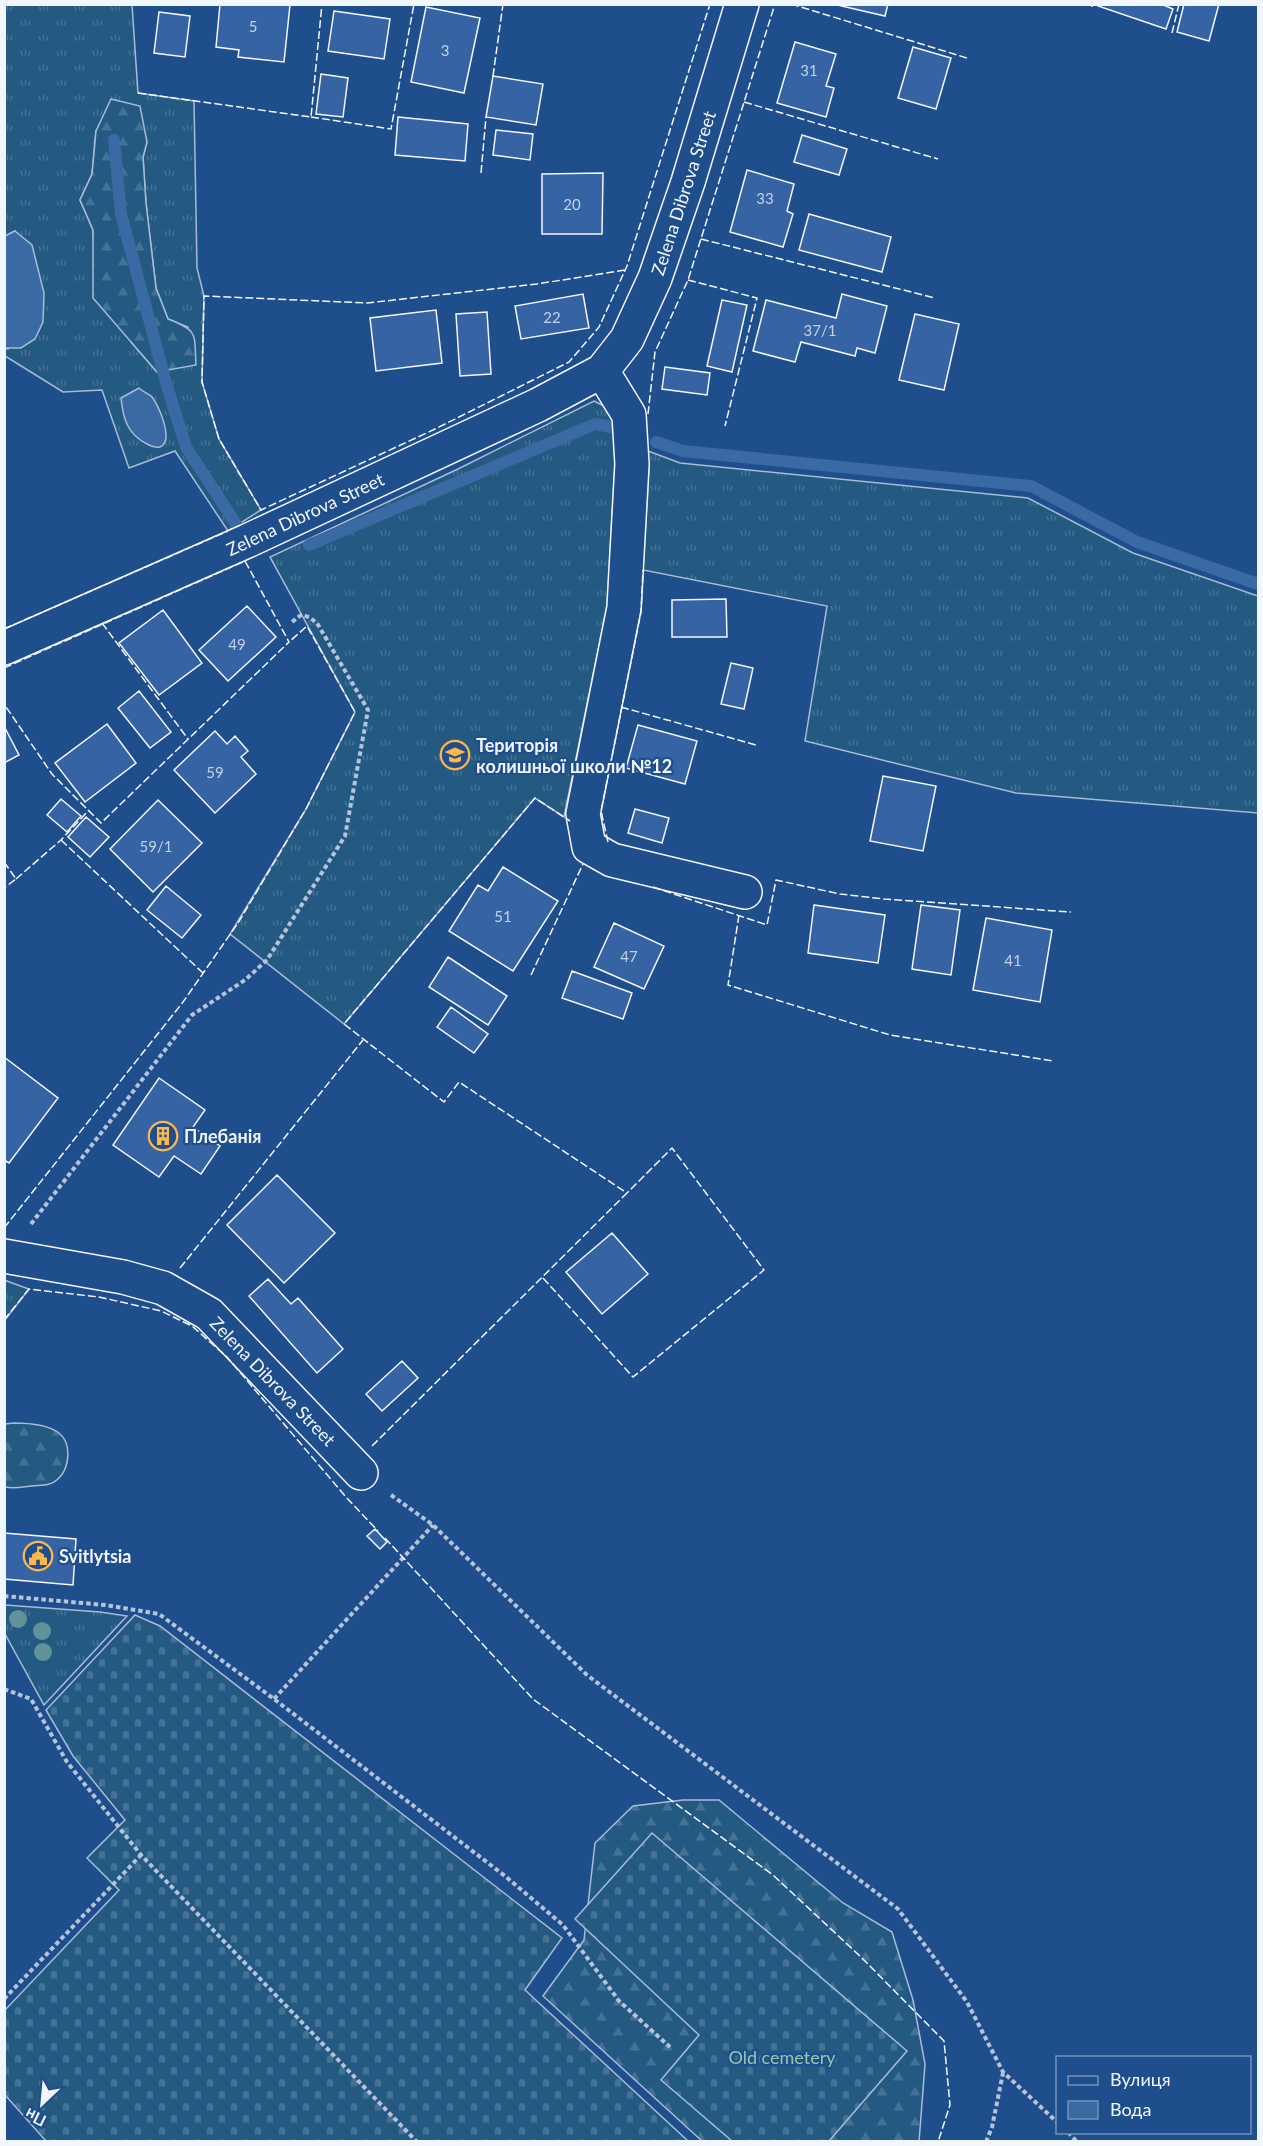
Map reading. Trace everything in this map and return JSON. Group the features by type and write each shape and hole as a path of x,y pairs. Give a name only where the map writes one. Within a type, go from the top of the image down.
{"street":[{"name":"Zelena Dibrova Street","path":"4,648 248,541 538,405 602,371 627,339 655,278 742,4"},
{"path":"602,371 629,415 632,464 624,608 583,814 589,847 612,860 745,892"},
{"name":"Zelena Dibrova Street","path":"4,1256 123,1277 163,1288 209,1314 361,1473"}],"path":[{"path":"28,1228 192,1015 245,980 267,960 345,836 368,710 317,623 301,615 292,622"},
{"path":"361,1473 434,1525 588,1675 898,1909 967,2002 1003,2072 1056,2121"},
{"path":"274,1699 434,1525"},
{"path":"4,1596 105,1605 159,1614 505,1876 563,1925 619,2001 670,2047"},
{"path":"4,1689 32,1699 67,1762 141,1855 417,2142"},
{"path":"4,1999 141,1855"},
{"path":"986,2142 992,2127 1003,2072"}],"green space":[{"path":"5,5 132,5 138,93 194,101 197,268 204,296 202,382 219,439 261,510 228,531 175,451 129,468 102,390 63,392 5,356 4,348 8,349 15,231 5,236","holes":["96,131 147,142 143,157 156,288 168,319 188,327 157,372 131,342 94,253 93,230 80,200 92,174"]},
{"path":"111,99 140,106 147,142 143,157 156,288 168,319 190,330 193,334 196,365 157,372 93,298 93,230 80,200 92,174 96,131"},
{"name":"Територія колишньої школи №12","path":"594,401 612,410 615,462 607,606 564,817 535,798 344,1024 230,934 306,809 355,712 270,557 458,469"},
{"path":"648,451 680,463 1028,498 1133,553 1258,596 1258,813 1016,793 805,741 827,606 643,570"},
{"path":"4,1280 29,1289 5,1320 4,1320"},
{"path":"5,1424 43,1426 63,1437 68,1449 67,1462 62,1474 55,1481 42,1485 5,1487"},
{"path":"5,1605 127,1616 44,1705 5,1634"},
{"path":"135,1615 160,1626 562,1938 525,1990 688,2141 46,2141 5,2095 5,2010 119,1890 87,1858 125,1820 73,1756 46,1710"},
{"path":"683,1800 719,1800 843,1903 892,1932 913,2000 925,2064 919,2142 702,2141 543,1996 584,1940 595,1843 633,1806"},
{"name":"Old cemetery","path":"652,1833 907,2051 829,2141 732,2141 661,2080 699,2035 575,1919"}],"water":[{"path":"15,231 32,245 44,293 43,322 35,339 21,348 4,348 5,236"},
{"path":"139,388 151,396 164,422 166,437 160,447 140,440 127,425 121,398"}],"building":[{"path":"220,4 290,5 284,62 238,57 239,50 216,47"},
{"path":"833,4 888,4 885,16"},
{"path":"1098,4 1161,4 1173,9 1166,29 1098,6"},
{"path":"1184,4 1219,4 1209,41 1177,32"},
{"path":"426,7 480,18 464,93 411,82"},
{"path":"334,11 390,19 384,59 328,51"},
{"path":"159,12 190,16 185,57 154,53"},
{"path":"795,42 836,54 826,86 834,88 826,117 777,103"},
{"path":"913,47 951,58 936,109 898,98"},
{"path":"321,74 348,78 343,117 316,114"},
{"path":"493,76 543,84 536,125 486,117"},
{"path":"398,117 468,124 465,161 395,155"},
{"path":"496,130 533,134 530,160 493,155"},
{"path":"802,135 847,149 839,175 794,162"},
{"path":"747,170 794,184 787,211 793,214 783,247 730,232"},
{"path":"603,173 602,234 542,234 542,174"},
{"path":"809,214 891,237 882,272 799,250"},
{"path":"583,294 589,328 521,339 515,306"},
{"path":"842,294 887,306 875,353 857,348 855,356 801,342 795,362 753,351 766,300 836,318"},
{"path":"722,300 747,305 732,372 707,366"},
{"path":"436,310 442,363 376,371 370,318"},
{"path":"487,312 491,374 460,376 456,314"},
{"path":"915,314 959,324 944,390 899,380"},
{"path":"665,367 710,373 707,395 662,389"},
{"path":"726,599 727,637 672,637 672,600"},
{"path":"247,606 276,637 228,681 199,650"},
{"path":"163,610 202,663 159,695 119,643"},
{"path":"731,663 753,668 744,709 721,704"},
{"path":"139,691 171,732 150,748 118,708"},
{"path":"107,724 136,763 85,802 55,763"},
{"path":"638,725 697,741 685,784 626,768"},
{"path":"4,726 19,755 4,763"},
{"path":"215,731 227,744 235,736 248,751 241,757 256,774 215,813 174,770"},
{"path":"883,776 936,786 923,851 870,841"},
{"path":"61,799 81,816 67,832 47,815"},
{"path":"158,800 202,843 153,892 110,849"},
{"path":"635,809 669,818 662,843 628,833"},
{"path":"86,817 109,837 90,857 68,837"},
{"path":"503,867 558,901 513,971 449,931 478,885 488,891"},
{"path":"166,886 201,915 182,938 147,910"},
{"path":"814,905 885,915 878,963 808,953"},
{"path":"921,905 960,910 951,975 912,969"},
{"path":"986,918 1052,930 1040,1002 973,990"},
{"path":"614,923 664,946 644,989 594,967"},
{"path":"448,957 507,996 488,1025 429,987"},
{"path":"572,971 632,993 623,1019 562,998"},
{"path":"451,1007 488,1034 474,1053 437,1027"},
{"path":"4,1057 58,1098 9,1163 4,1160"},
{"name":"Плебанія","path":"159,1078 205,1110 193,1127 220,1146 201,1174 174,1156 159,1177 113,1145"},
{"path":"277,1175 335,1233 284,1283 227,1225"},
{"path":"612,1233 648,1274 602,1314 566,1272"},
{"path":"268,1279 291,1304 298,1298 343,1349 317,1373 249,1296"},
{"path":"402,1361 418,1378 382,1411 366,1394"},
{"path":"375,1529 387,1542 380,1549 367,1536"},
{"path":"4,1533 76,1539 73,1585 4,1579"}],"waterway":[{"path":"114,140 121,214 166,383 186,447 238,527"},
{"path":"309,545 595,424 622,429"},
{"path":"656,442 683,451 1031,486 1137,542 1258,584"}],"fence":[{"path":"138,93 311,117 322,4"},
{"path":"311,117 391,129 414,4"},
{"path":"493,76 503,4"},
{"path":"625,270 537,284 367,303 204,296 202,382 219,439 261,510 435,429 569,362 599,327 627,266 710,4"},
{"path":"648,414 655,352 688,280 775,4"},
{"path":"791,4 967,58"},
{"path":"1172,33 1179,4"},
{"path":"744,102 938,159"},
{"path":"481,173 486,117"},
{"path":"701,239 935,298"},
{"path":"688,280 757,298 725,426"},
{"path":"4,629 228,531"},
{"path":"4,668 245,561 289,642 101,823 52,774 4,704"},
{"path":"608,842 601,811 641,612 643,570"},
{"path":"102,623 188,739"},
{"path":"4,1228 183,1002 238,923 306,809 355,712 307,626 289,642"},
{"path":"621,707 756,745"},
{"path":"372,1446 627,1193 459,1082 444,1102 344,1024 535,798 570,821"},
{"path":"16,879 61,840 89,810"},
{"path":"61,840 203,973"},
{"path":"4,862 16,879 4,888"},
{"path":"531,975 583,864"},
{"path":"653,887 767,925 776,880 840,894 884,899 1071,912"},
{"path":"739,915 728,985 890,1035 1053,1061"},
{"path":"180,1268 363,1040"},
{"path":"543,1278 633,1377 764,1270 672,1148 627,1193"},
{"path":"4,1320 29,1289 99,1297 161,1311 192,1326 227,1357 346,1497 378,1531"},
{"path":"385,1538 533,1699 773,1875 861,1957 944,2041 950,2105 938,2142"}],"place":[{"name":"Територія колишньої школи №12","path":"455,755"},
{"name":"Плебанія","path":"163,1136"},
{"name":"Svitlytsia","path":"38,1556"}]}
